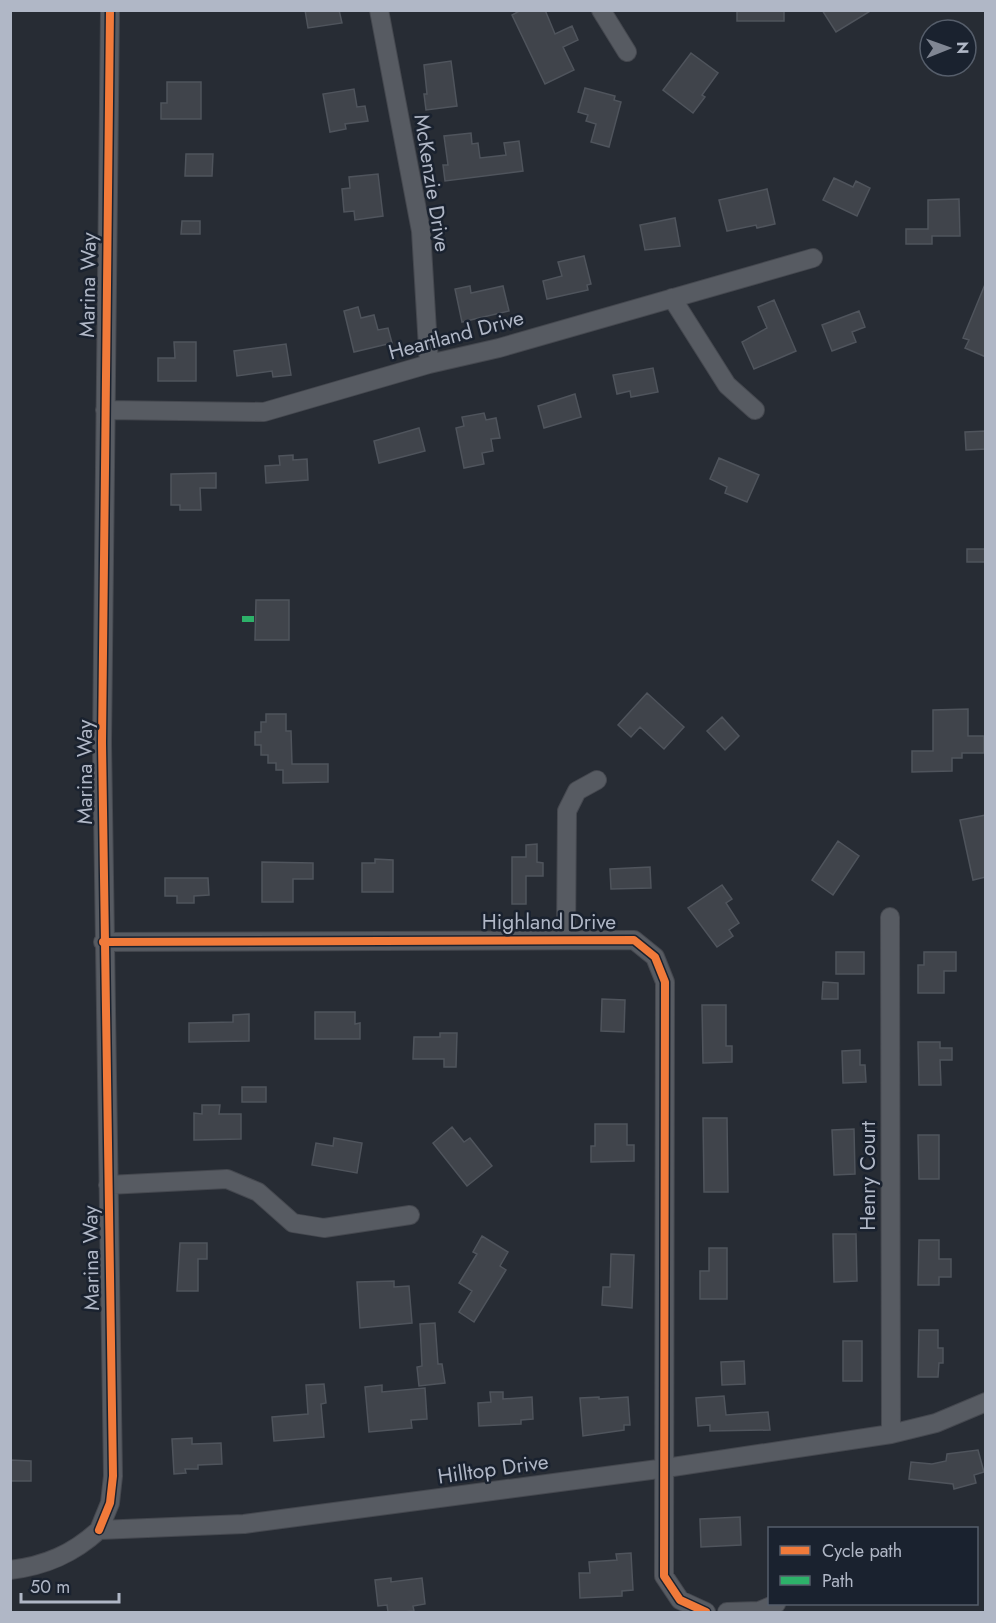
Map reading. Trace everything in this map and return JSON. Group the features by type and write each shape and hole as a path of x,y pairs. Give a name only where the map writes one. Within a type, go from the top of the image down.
{"street":[{"name":"Marina Way","path":"99,1530 110,1503 113,1476 104,942 105,410 110,10"},
{"name":"McKenzie Drive","path":"379,10 421,231 429,364"},
{"path":"601,10 627,52"},
{"name":"Heartland Drive","path":"105,410 264,412 429,364 499,348 813,258"},
{"path":"672,297 727,385 755,410"},
{"path":"566,939 567,811 577,791 597,780"},
{"name":"Henry Court","path":"890,917 891,1434"},
{"name":"Highland Drive","path":"104,942 634,940 656,957 665,982 666,1468 664,1576 680,1600 706,1612"},
{"path":"108,1185 227,1179 258,1192 292,1223 324,1228 410,1215"},
{"name":"Hilltop Drive","path":"99,1530 244,1524 666,1468 891,1434 936,1423 986,1402"},
{"path":"10,1570 31,1567 59,1558 83,1545 99,1530"},
{"path":"727,1612 759,1611 774,1605"}],"building":[{"path":"305,10 339,10 342,23 308,28"},
{"path":"521,10 545,10 555,34 572,26 578,40 563,47 574,70 545,84 512,15"},
{"path":"737,10 784,10 784,21 737,21"},
{"path":"822,10 872,10 836,32"},
{"path":"691,53 718,73 702,95 705,97 693,113 663,90"},
{"path":"451,61 457,106 426,110 424,65"},
{"path":"167,82 201,82 201,119 161,119 161,103 167,103"},
{"path":"585,88 615,96 614,100 621,102 609,147 591,142 596,124 586,121 588,115 578,112"},
{"path":"354,89 357,107 365,106 368,121 345,124 346,129 330,132 323,94"},
{"path":"471,133 472,144 478,143 480,158 506,155 504,143 519,141 523,171 445,181 443,165 448,165 444,136"},
{"path":"186,154 213,154 212,176 185,176"},
{"path":"378,174 383,216 355,220 354,211 344,212 342,189 350,188 349,177"},
{"path":"834,178 853,187 856,181 870,188 857,216 823,200"},
{"path":"767,189 775,224 727,231 719,200"},
{"path":"959,199 960,236 932,236 932,244 906,244 906,229 928,229 928,200"},
{"path":"675,218 680,246 645,250 640,225"},
{"path":"182,221 200,221 200,234 181,234"},
{"path":"584,256 591,284 587,285 588,290 547,299 543,281 562,276 558,262"},
{"path":"986,282 986,357 965,348 969,340 963,338"},
{"path":"470,286 471,293 503,286 509,311 462,322 455,289"},
{"path":"774,300 796,351 754,369 742,342 767,328 758,307"},
{"path":"358,307 361,318 374,315 378,330 388,328 392,343 354,352 344,311"},
{"path":"859,311 865,327 852,332 856,342 832,351 822,325"},
{"path":"174,342 196,342 196,381 158,381 158,358 175,358"},
{"path":"286,344 291,375 273,377 272,371 237,376 234,351"},
{"path":"653,368 658,392 631,397 630,391 617,394 613,375"},
{"path":"575,394 581,417 544,428 538,406"},
{"path":"484,413 486,420 496,418 500,438 491,439 493,451 482,453 484,464 464,468 456,428 464,426 462,417"},
{"path":"419,428 425,451 379,463 374,441"},
{"path":"986,431 986,449 966,450 965,432"},
{"path":"293,455 293,460 307,459 308,480 266,483 265,466 280,465 279,456"},
{"path":"719,458 759,475 747,502 725,493 727,487 710,479"},
{"path":"216,473 216,488 200,488 201,510 180,510 180,505 171,505 171,474"},
{"path":"967,549 985,549 985,562 967,562"},
{"path":"256,600 289,600 289,640 255,640"},
{"path":"647,693 684,727 664,749 640,727 631,737 618,725"},
{"path":"968,709 968,736 984,736 984,753 962,753 962,758 952,758 952,771 912,772 912,751 933,751 933,710"},
{"path":"266,714 286,714 286,731 291,731 292,764 328,764 328,782 283,783 283,770 276,770 276,763 268,763 268,755 261,755 261,745 255,745 255,732 261,732 261,722 266,722"},
{"path":"722,717 739,736 725,750 707,731"},
{"path":"986,815 986,877 973,880 960,820"},
{"path":"838,841 859,856 833,895 812,880"},
{"path":"537,844 537,862 543,863 543,876 526,876 526,904 512,904 512,857 526,857 526,845"},
{"path":"375,859 393,860 393,892 362,892 362,863 375,863"},
{"path":"262,862 313,863 313,879 293,879 293,902 262,902"},
{"path":"650,867 651,888 611,889 610,869"},
{"path":"165,878 208,878 209,895 194,896 194,903 177,903 177,896 165,896"},
{"path":"722,885 732,899 726,903 739,923 729,930 733,936 717,947 688,908"},
{"path":"836,952 864,952 864,974 836,974"},
{"path":"924,952 956,952 956,971 944,971 944,993 918,993 918,965 924,965"},
{"path":"823,982 838,983 838,999 822,999"},
{"path":"602,999 625,1000 624,1032 601,1031"},
{"path":"702,1005 726,1005 726,1046 732,1046 732,1062 703,1063"},
{"path":"315,1012 355,1012 355,1024 360,1023 360,1039 315,1039"},
{"path":"249,1014 249,1041 189,1042 189,1023 233,1022 233,1015"},
{"path":"440,1033 457,1033 456,1067 444,1067 444,1059 413,1059 414,1037 440,1037"},
{"path":"918,1042 940,1042 940,1048 952,1048 952,1060 940,1060 941,1085 919,1085"},
{"path":"860,1050 860,1065 865,1065 866,1082 843,1083 842,1051"},
{"path":"242,1087 266,1087 266,1102 242,1102"},
{"path":"202,1105 220,1105 219,1114 241,1114 241,1139 194,1140 194,1113 202,1114"},
{"path":"703,1118 727,1118 728,1192 704,1192"},
{"path":"595,1124 627,1124 627,1145 634,1145 634,1161 591,1162 591,1146 595,1146"},
{"path":"452,1127 464,1142 470,1138 492,1166 467,1186 433,1143"},
{"path":"854,1129 855,1174 834,1175 832,1130"},
{"path":"918,1135 939,1135 939,1179 919,1179"},
{"path":"334,1138 362,1143 357,1173 312,1165 316,1143 333,1146"},
{"path":"833,1234 856,1234 857,1281 834,1282"},
{"path":"482,1236 508,1252 500,1266 506,1270 474,1322 459,1312 472,1291 459,1283 477,1254 473,1252"},
{"path":"919,1240 939,1240 939,1259 951,1259 951,1277 939,1277 939,1285 918,1285"},
{"path":"180,1243 207,1243 207,1259 198,1259 198,1291 177,1291"},
{"path":"709,1248 727,1248 727,1299 700,1299 700,1271 709,1271"},
{"path":"611,1254 634,1255 632,1308 602,1305 603,1287 610,1287"},
{"path":"394,1281 394,1287 409,1286 412,1323 360,1328 357,1282"},
{"path":"435,1323 438,1364 442,1364 445,1383 419,1386 417,1367 422,1366 420,1324"},
{"path":"919,1330 938,1330 938,1348 943,1348 943,1363 939,1363 938,1377 918,1377"},
{"path":"843,1341 862,1341 862,1381 843,1381"},
{"path":"744,1361 745,1384 722,1385 721,1362"},
{"path":"324,1384 326,1403 321,1404 324,1437 274,1441 272,1417 308,1414 306,1385"},
{"path":"382,1385 382,1392 425,1388 427,1419 411,1420 412,1428 369,1432 365,1387"},
{"path":"490,1392 503,1392 503,1399 532,1397 533,1419 521,1420 521,1424 479,1426 478,1403 491,1402"},
{"path":"724,1396 726,1415 768,1412 770,1430 710,1431 710,1425 698,1426 696,1398"},
{"path":"599,1397 599,1399 628,1397 630,1425 624,1425 624,1430 583,1436 580,1398"},
{"path":"192,1438 192,1444 221,1443 222,1464 198,1465 198,1469 185,1469 186,1473 174,1474 172,1439"},
{"path":"978,1450 984,1472 974,1475 976,1483 954,1489 953,1484 909,1479 911,1462 932,1464 946,1461 947,1454"},
{"path":"10,1460 31,1461 31,1481 10,1481"},
{"path":"740,1517 741,1545 701,1547 700,1519"},
{"path":"631,1553 633,1590 622,1591 622,1596 580,1598 579,1573 590,1573 589,1562 617,1560 616,1554"},
{"path":"391,1578 391,1582 422,1578 425,1604 413,1606 414,1611 403,1612 388,1612 387,1605 378,1606 375,1580"}],"marked path":[{"path":"242,619 254,619"}],"cycle path":[{"path":"99,1530 110,1503 113,1476 102,743 110,10"},
{"path":"103,942 634,940 655,957 665,982 664,1576 680,1600 706,1612"}]}
